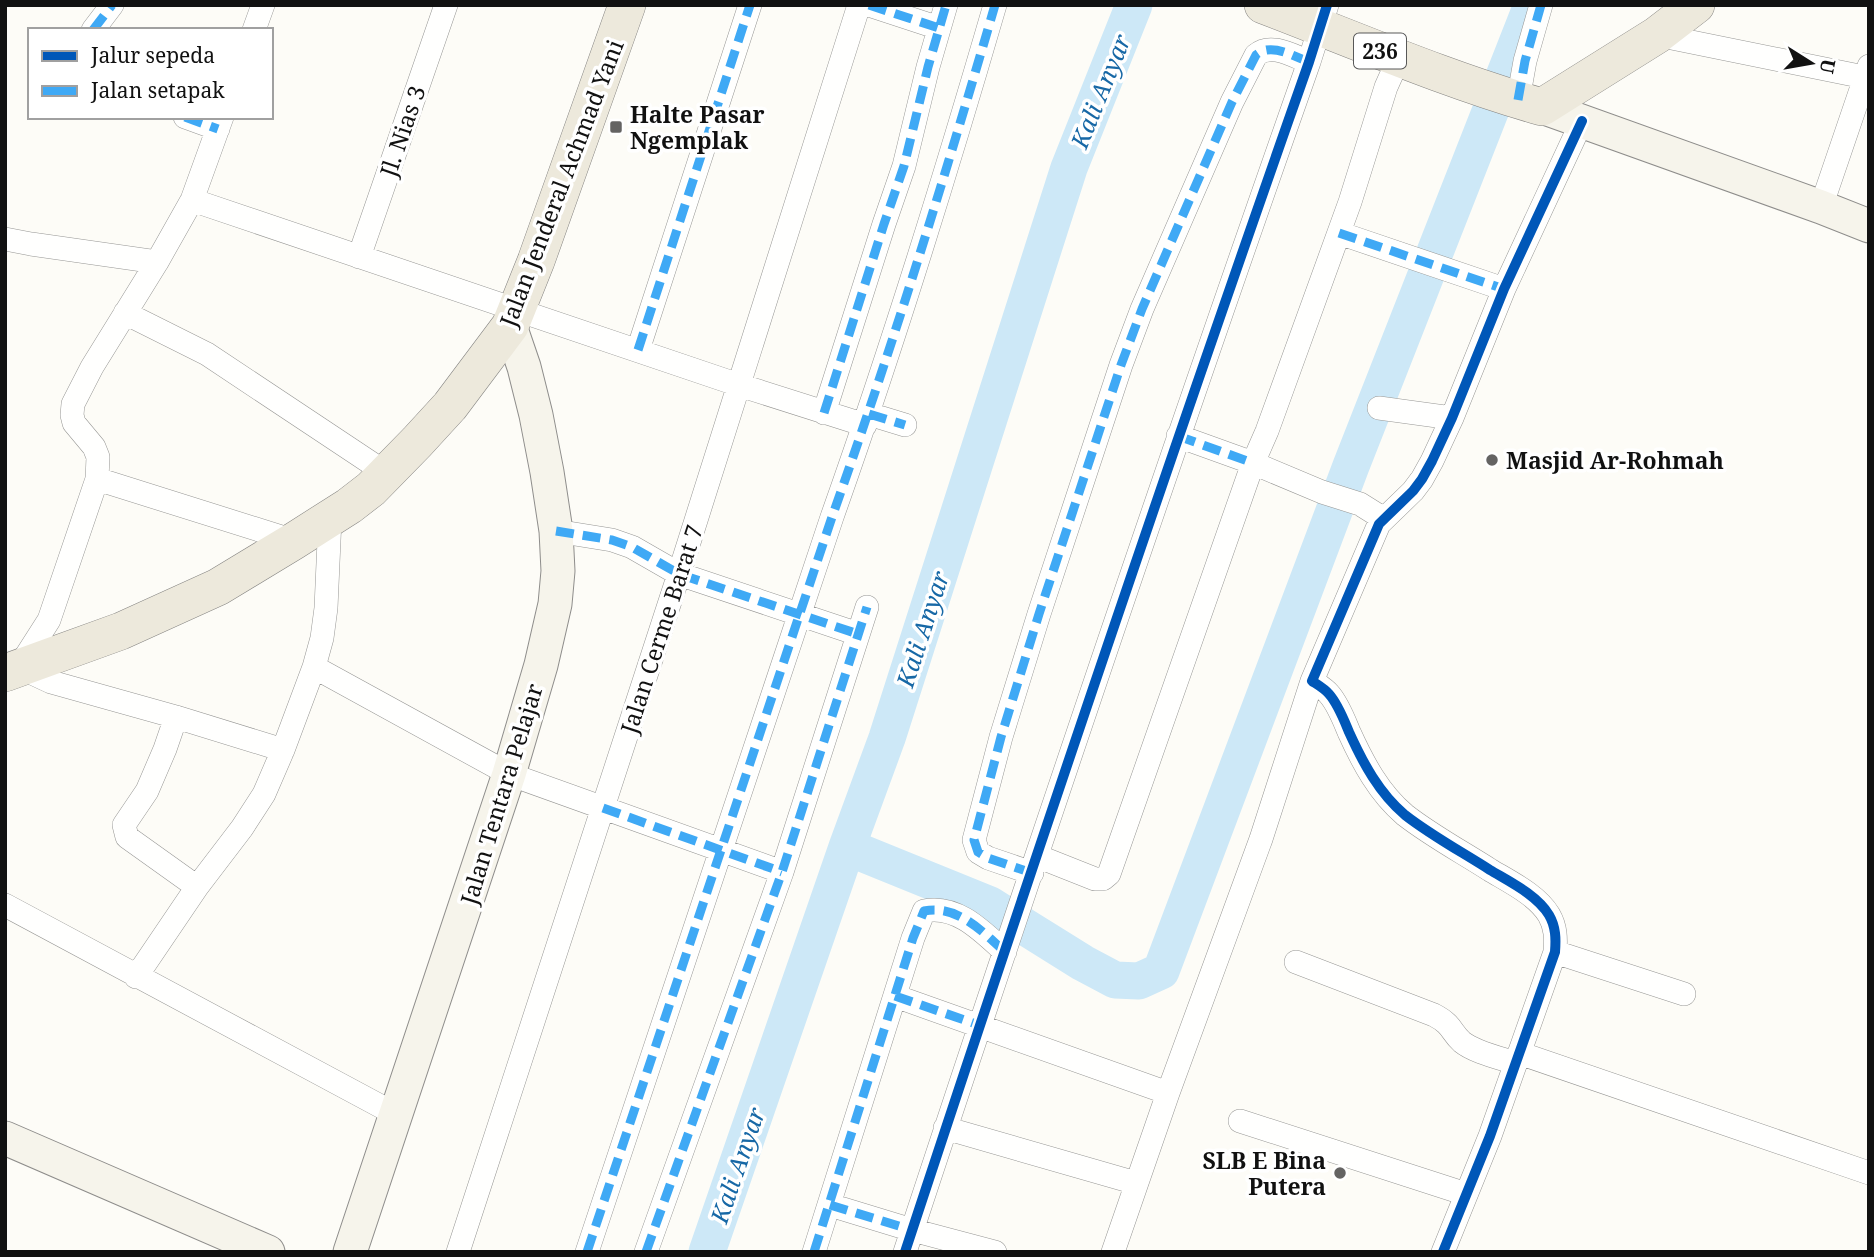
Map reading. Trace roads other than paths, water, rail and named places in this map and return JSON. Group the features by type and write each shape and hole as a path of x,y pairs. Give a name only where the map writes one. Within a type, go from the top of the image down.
{"main road":[{"name":"Jalan Jenderal Achmad Yani","path":"12,670 121,631 206,592 294,541 371,489 450,406 513,318 536,261 627,5"},
{"path":"1514,98 1666,23 1696,5"},
{"name":"236","path":"1270,8 1324,16 1399,58 1514,98"},
{"path":"1514,98 1869,226"},
{"name":"Jalan Tentara Pelajar","path":"350,1252 509,774 553,618 558,571 556,531 536,415 513,318"},
{"path":"5,1138 268,1252"}],"street":[{"path":"95,28 112,5"},
{"path":"255,28 263,5"},
{"name":"Jl. Nias 3","path":"359,257 446,5"},
{"path":"638,351 750,5"},
{"name":"Jalan Cerme Barat 7","path":"458,1252 679,574 859,5"},
{"path":"869,5 939,28"},
{"path":"824,412 906,159 946,5"},
{"path":"587,1252 867,419 933,215 995,5"},
{"path":"1514,98 1541,5"},
{"path":"908,1241 1178,436 1324,16"},
{"path":"1666,23 1868,74 1821,207"},
{"path":"1309,62 1269,48 1256,55 1231,102 1142,309 1102,420 1001,737 974,839 978,852 988,858 1032,874 1094,879 1103,879 1109,874 1253,463 1339,233 1386,88 1399,58"},
{"path":"197,119 220,123 192,200 92,367 73,404 74,423 94,447 98,457 97,479 49,620 12,670 283,750"},
{"path":"1113,1252 1261,839 1312,681 1379,524 1422,480 1452,418 1504,289 1581,121"},
{"path":"192,200 359,257 513,318 638,351 824,412 905,425"},
{"path":"1339,233 1504,289"},
{"path":"5,239 157,261"},
{"path":"125,313 207,354 386,474"},
{"path":"1379,408 1452,418"},
{"path":"1178,436 1349,500 1370,509 1384,519"},
{"path":"97,479 294,541"},
{"path":"136,977 197,887 242,828 264,794 283,750 314,667 321,638 326,608 330,518"},
{"path":"556,531 612,540 632,547 679,574 858,634"},
{"path":"646,1252 782,872 867,607"},
{"path":"314,667 509,774 782,872"},
{"path":"1312,681 1330,694 1379,788 1394,805 1423,828 1516,886 1544,908 1550,916 1556,938 1555,952 1490,1136 1444,1252"},
{"path":"176,717 147,791 124,825 127,837 197,887"},
{"path":"5,905 397,1115"},
{"path":"814,1252 913,938 924,911 960,916 1008,944"},
{"path":"1555,952 1685,995"},
{"path":"1296,962 1434,1015 1451,1027 1464,1044 1517,1058 1869,1173"},
{"path":"895,996 1168,1093"},
{"path":"1240,1121 1466,1194"},
{"path":"945,1128 1136,1183"},
{"path":"830,1205 908,1241 995,1252"}],"waterway":[{"name":"Kali Anyar","path":"707,1252 887,738 1069,168 1134,5"},
{"path":"847,847 990,905 1115,980 1139,981 1161,971 1351,466 1532,5"}],"place":[{"name":"Halte Pasar Ngemplak","path":"616,127"},
{"name":"Masjid Ar-Rohmah","path":"1492,460"},
{"name":"SLB E Bina Putera","path":"1340,1173"}]}
